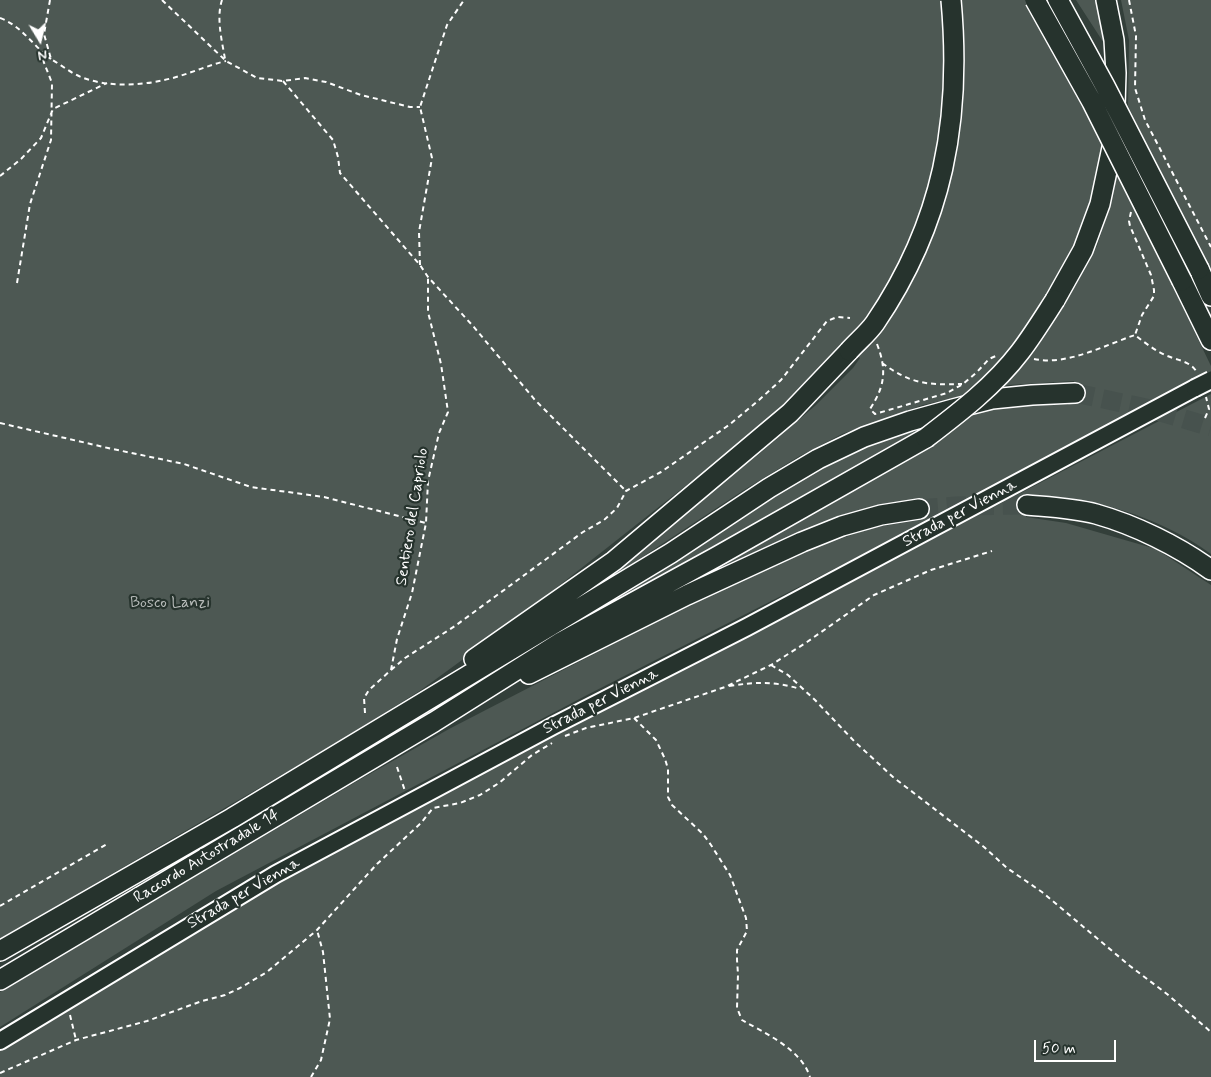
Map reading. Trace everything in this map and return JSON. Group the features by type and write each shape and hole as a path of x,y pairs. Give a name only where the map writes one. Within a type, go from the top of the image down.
{"highway":[{"path":"401,716 422,695 614,561 790,413 874,324 907,270 921,240 943,172 953,96 951,0"},
{"path":"1035,0 1092,102 1211,340"},
{"path":"1058,0 1105,86 1211,296"},
{"path":"434,722 561,642 926,438 961,411 992,383 1020,352 1055,300 1083,250 1100,204 1114,138 1116,73 1114,40 1106,0"},
{"path":"401,716 671,553 769,488 818,459 864,437 910,421 982,402 1032,395 1075,393"},
{"path":"1027,505 1096,514 1161,540 1194,557 1211,570"},
{"path":"434,722 768,556 842,526 881,514 919,509"},
{"name":"Raccordo Autostradale 14","path":"0,951 261,801 401,716"},
{"name":"Raccordo Autostradale 14","path":"0,980 434,722"}],"main road":[{"name":"Strada per Vienna","path":"0,1041 276,874 553,726 747,627 1202,383"}],"path":[{"path":"50,0 44,34 51,59"},
{"path":"162,0 226,61 257,78 283,81 305,78 361,95 410,107 420,107"},
{"path":"222,0 221,36 226,61"},
{"path":"420,266 420,232 432,158 420,107 447,25 464,0"},
{"path":"1129,0 1136,36 1135,88 1145,120 1211,247"},
{"path":"0,18 23,31 39,50 80,77 107,83 129,84 163,81 208,65 226,61"},
{"path":"17,283 30,204 51,140 52,83 39,50"},
{"path":"283,81 333,140 340,173 535,400 626,491"},
{"path":"0,176 21,160 41,138 53,109 107,83"},
{"path":"1135,335 1142,315 1154,296 1151,275 1130,226 1130,213 1138,207"},
{"name":"Sentiero del Capriolo","path":"391,670 397,639 412,593 426,523 428,481 439,433 448,412 441,364 428,312 428,277"},
{"path":"365,713 364,698 369,690 405,658 455,626 583,532 604,520 617,508 626,491 661,472 729,425 781,380 827,320 836,317 850,318"},
{"path":"1030,358 1056,360 1080,355 1135,335"},
{"path":"1135,335 1165,355 1182,360 1195,369 1202,383 1209,409 1205,418"},
{"path":"876,339 882,363 882,387 870,409 874,414 947,393 963,384 989,359 997,355 1006,355"},
{"path":"882,363 897,374 914,382 944,385 963,384"},
{"path":"0,423 184,464 251,487 324,497 426,523"},
{"path":"560,738 586,728 634,718 725,687 771,665 874,595 924,573 992,551"},
{"path":"771,665 780,669 815,700 854,741 893,777 984,847 1007,868 1042,892 1211,1032"},
{"path":"725,687 767,682 803,690"},
{"path":"634,718 656,740 665,759 668,769 668,797 672,805 703,834 711,845 730,875 743,909 747,931 737,950 737,1008 742,1020 796,1054 806,1065 810,1077"},
{"path":"0,1073 76,1040 225,995 267,972 317,930 376,864 434,808 460,803 480,795 499,783 532,755 553,742"},
{"path":"397,767 409,803"},
{"path":"0,906 107,844"},
{"path":"311,1077 321,1060 330,1019 323,952 317,930"},
{"path":"60,1005 70,1014 76,1040"}],"green space":[{"name":"Bosco Lanzi","path":"0,0 1025,0 1108,151 1063,304 1097,246 1113,197 1117,171 1211,366 1211,371 930,520 587,695 216,891 0,1027 0,992 449,729 714,592 806,551 871,528 920,520 917,499 849,514 801,532 698,577 931,446 923,432 683,563 552,638 410,726 408,723 763,502 843,457 889,437 945,420 1003,407 1028,404 1068,405 1075,393 1074,381 1008,385 923,405 842,434 798,457 744,490 533,629 759,454 816,405 853,368 860,358 849,351 745,439 499,633 421,690 338,742 0,939"},
{"path":"1076,0 1098,0 1109,51"},
{"path":"1121,0 1211,0 1211,279 1128,106 1129,40"},
{"path":"1211,394 1211,554 1191,541 1147,519 1100,504 1075,499 1027,495 1026,517 1066,523 1156,549 1211,585 1211,1077 0,1077 0,1049 222,913 357,838"}],"tunnel":[{"path":"1075,393 1151,409 1211,427"},
{"path":"919,509 957,506 1027,505"}]}
